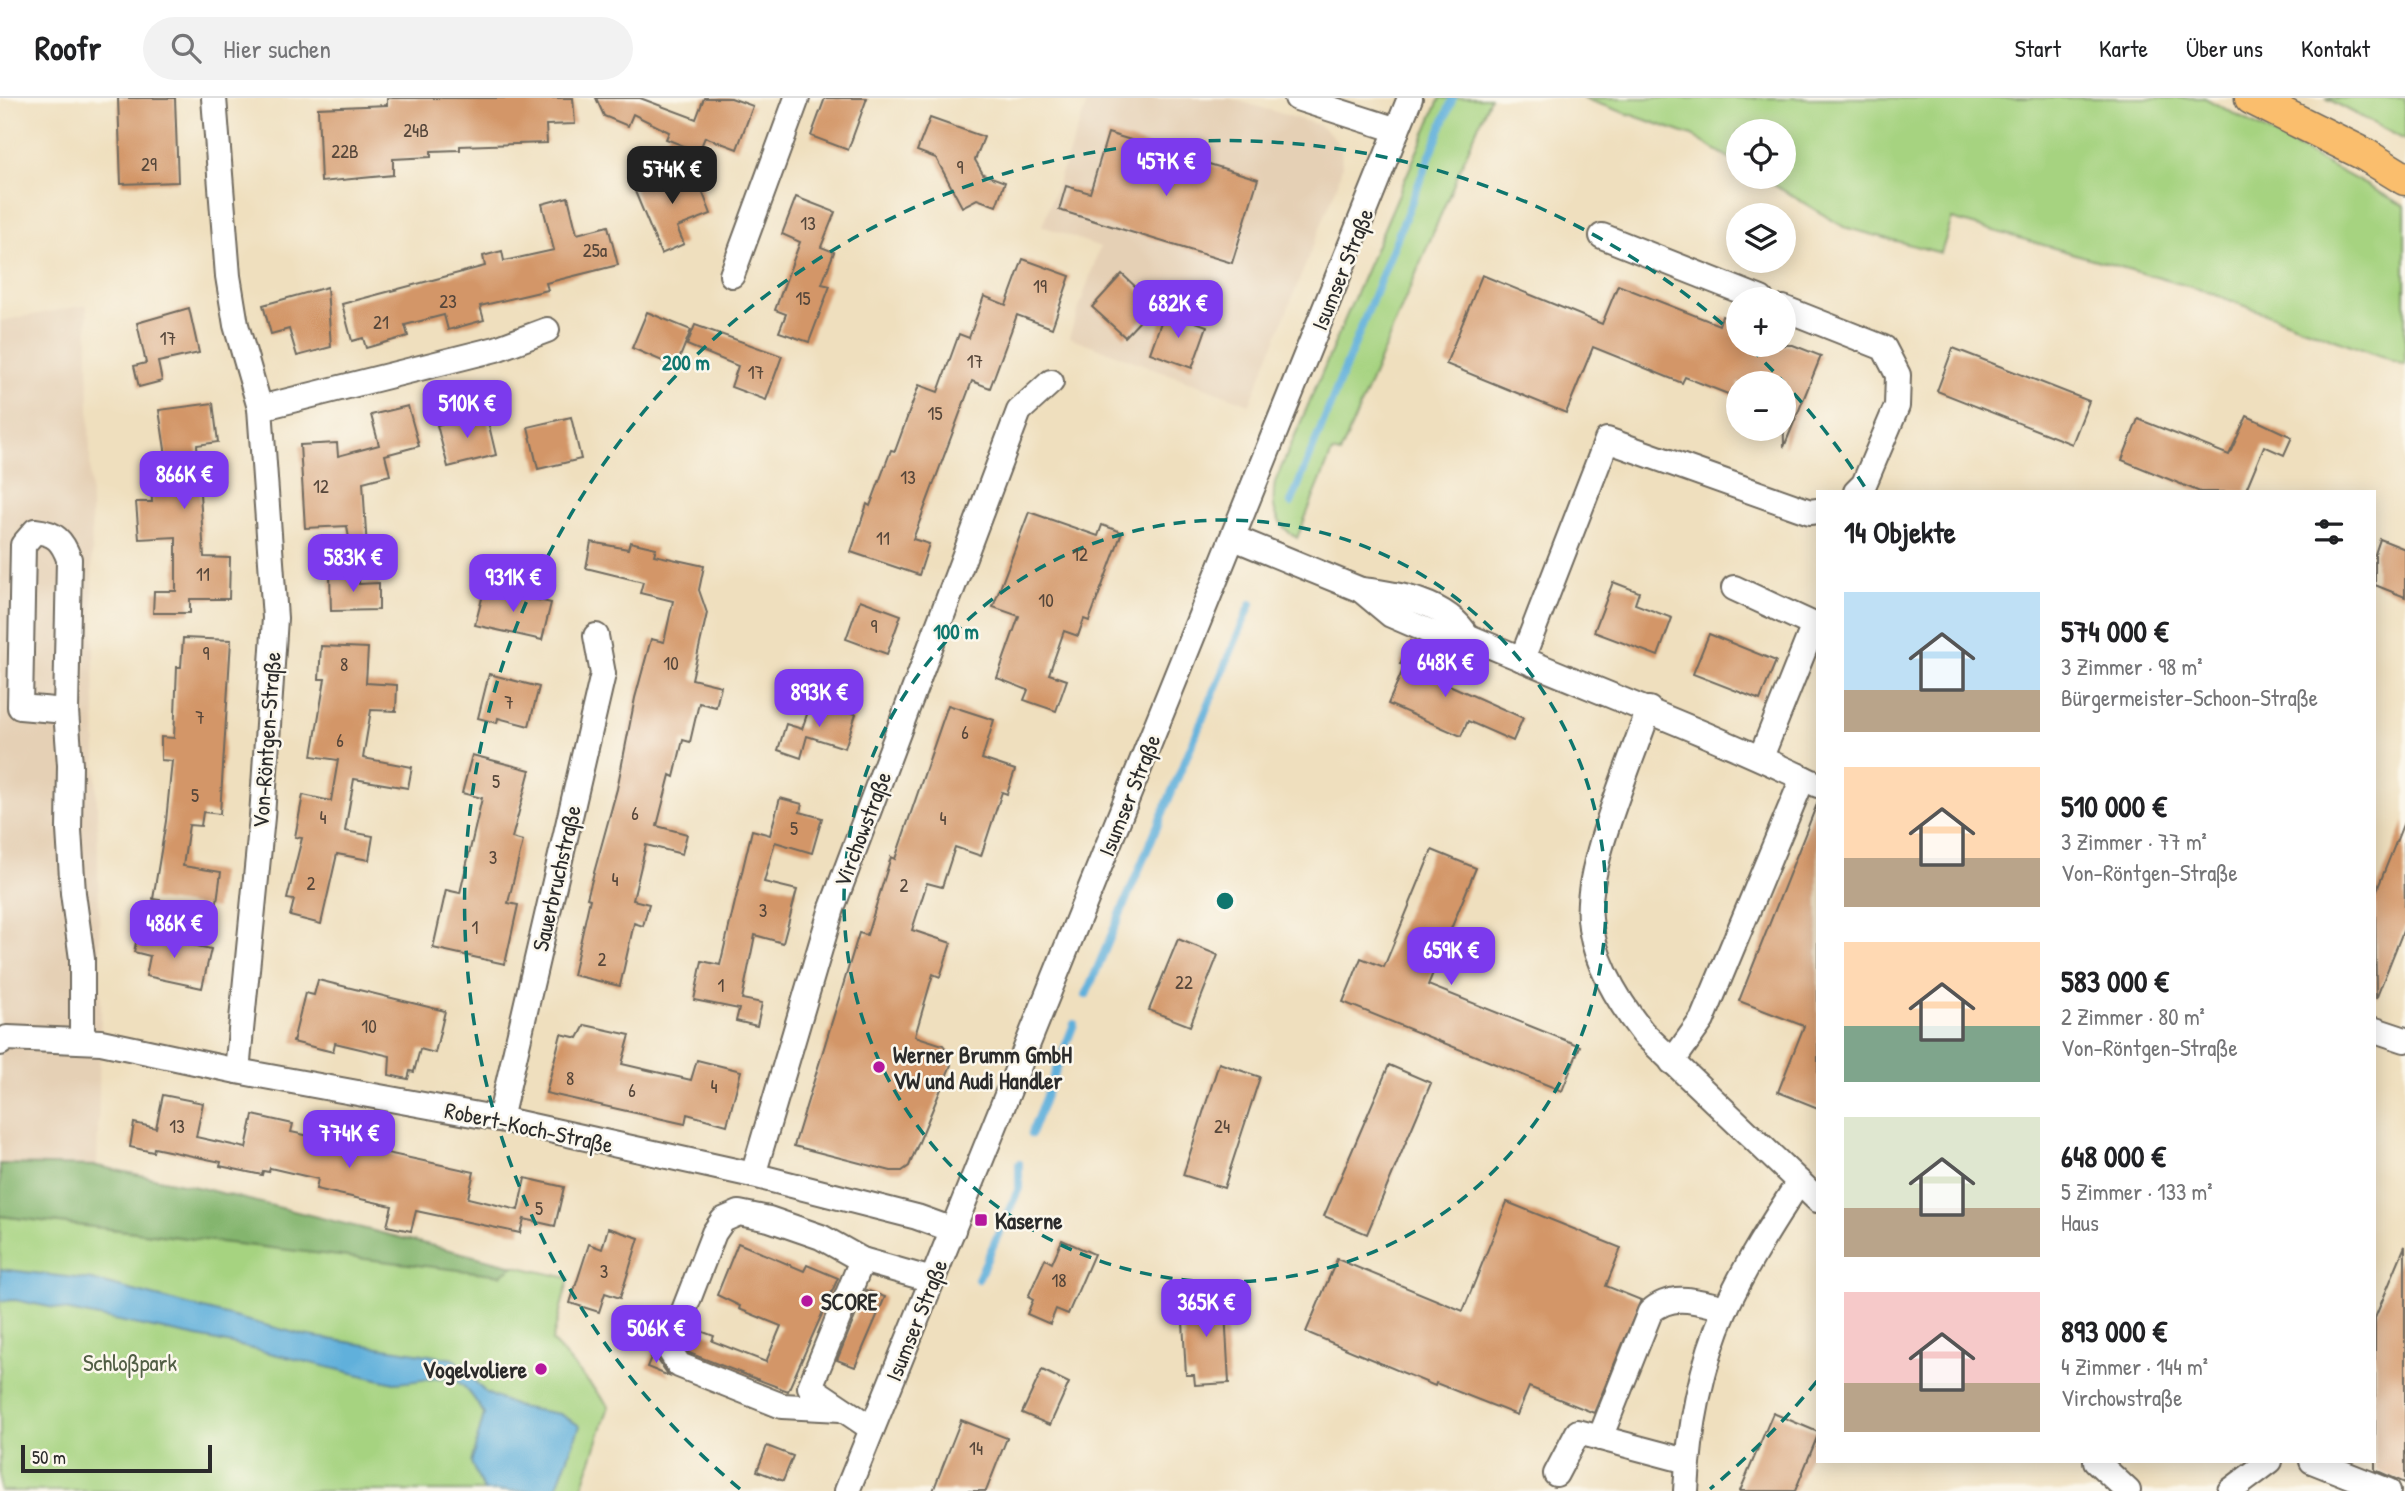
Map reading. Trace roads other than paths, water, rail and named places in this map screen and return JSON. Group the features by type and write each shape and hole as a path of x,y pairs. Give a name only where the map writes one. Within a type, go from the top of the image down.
{"main road":[{"path":"2251,98 2364,154 2405,179"}],"street":[{"name":"Von-Röntgen-Straße","path":"214,98 228,276 236,325 260,408 275,618 261,817 237,1071"},
{"path":"733,275 797,98"},
{"path":"1297,98 1397,130"},
{"name":"Isumser Straße","path":"846,1491 1410,98"},
{"path":"1602,236 1731,287"},
{"path":"1796,313 1884,348 1898,375 1897,406 1864,484 1858,490"},
{"path":"260,408 496,349 547,330"},
{"name":"Virchowstraße","path":"753,1175 837,894 1019,411 1051,382"},
{"path":"1522,659 1607,440 1810,512 1816,511"},
{"path":"66,711 20,707 23,545 35,531 51,533 64,544 69,559 66,711 71,868 92,1041"},
{"path":"1234,538 1356,583 1401,594 1457,620 1466,636 1584,686 1650,709 1811,781 1702,1020 1672,1062"},
{"path":"1734,588 1814,625 1761,757"},
{"name":"Sauerbruchstraße","path":"500,1119 603,674 596,636"},
{"path":"1650,709 1592,884 1590,918 1596,948 1623,1008 1643,1033 1816,1198"},
{"path":"2376,1030 2405,1040"},
{"name":"Robert-Koch-Straße","path":"0,1043 7,1038 92,1041 237,1071 500,1119 753,1175 917,1217 953,1230"},
{"path":"1686,1491 1687,1461 1706,1368 1726,1308 1768,1230 1799,1182"},
{"path":"841,1409 782,1406 679,1365 669,1349 714,1233 723,1220 739,1213 821,1237 862,1260 932,1280"},
{"path":"862,1260 810,1388 871,1428"},
{"path":"1600,1438 1650,1311 1661,1301 1680,1298 1726,1308"},
{"path":"1556,1474 1578,1432 1687,1461"},
{"path":"2098,1463 2128,1491"},
{"path":"2230,1491 2267,1463"},
{"path":"2317,1463 2388,1491"}],"water":[{"path":"0,1269 92,1280 303,1335 454,1359 486,1393 518,1407 560,1414 580,1426 555,1491 484,1491 471,1463 484,1414 473,1397 455,1380 437,1378 394,1383 232,1344 15,1300 0,1301"}],"waterway":[{"path":"1291,503 1453,98"},
{"path":"1086,995 1251,604"},
{"path":"1031,1134 1074,1024"},
{"path":"978,1279 1019,1188 1019,1164"}],"place":[{"name":"Werner Brumm GmbH VW und Audi Handler","path":"879,1067"},
{"name":"Kaserne","path":"981,1220"},
{"name":"SCORE","path":"807,1301"},
{"name":"Vogelvoliere","path":"541,1369"}],"park label":[{"name":"Schloßpark","path":"130,1362"}]}
